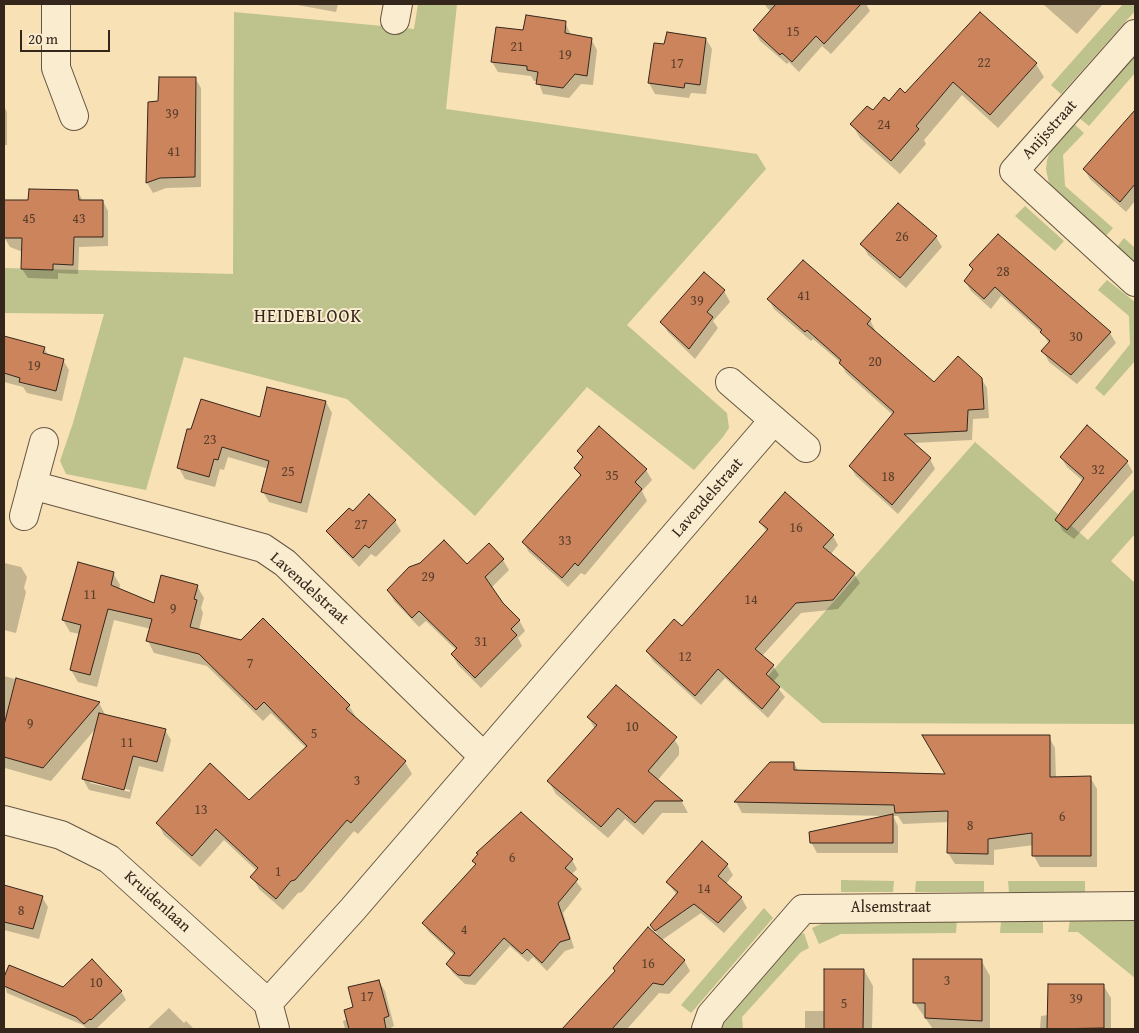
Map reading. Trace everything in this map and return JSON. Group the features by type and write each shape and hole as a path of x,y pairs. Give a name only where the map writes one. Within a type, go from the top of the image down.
{"street":[{"path":"56,4 56,68 74,116"},
{"name":"Anijsstraat","path":"1135,34 1014,170 1135,282"},
{"path":"730,382 806,448"},
{"name":"Lavendelstraat","path":"268,1003 352,909 774,420"},
{"path":"24,516 44,442"},
{"name":"Lavendelstraat","path":"32,485 263,548 285,563 483,756"},
{"name":"Kruidenlaan","path":"4,820 61,835 109,859 268,1003"},
{"name":"Alsemstraat","path":"706,1029 711,1015 803,909 1135,906"},
{"path":"268,1003 275,1029"}],"green space":[{"path":"418,4 457,4 446,109 757,154 766,169 627,325 727,413 729,428 723,437 694,470 587,387 475,516 347,399 184,357 146,490 66,474 60,461 73,423 104,314 4,313 4,268 233,274 234,12 414,29"},
{"path":"1123,4 1132,4 1135,7 1135,11 1061,94 1051,85"},
{"path":"1135,53 1135,73 1089,126 1078,117"},
{"path":"1073,123 1084,133 1063,155 1065,186 1113,228 1104,238 1050,188 1046,169 1047,160 1053,145"},
{"path":"1025,206 1064,241 1055,251 1015,216"},
{"path":"1124,238 1135,248 1135,267 1115,249"},
{"path":"1107,280 1135,302 1135,361 1104,396 1095,388 1130,344 1129,316 1098,290"},
{"path":"975,442 1088,540 1135,488 1135,534 1111,561 1135,583 1135,724 822,723 768,676"},
{"path":"841,880 894,881 893,892 841,892"},
{"path":"916,881 984,881 984,892 915,892"},
{"path":"1008,881 1085,881 1085,894 1009,893"},
{"path":"764,908 773,918 691,1013 681,1005"},
{"path":"957,920 956,933 841,934 819,944 812,928 828,921"},
{"path":"1070,920 1135,921 1135,978 1078,932 1068,932"},
{"path":"1043,921 1043,933 1000,933 1001,922"},
{"path":"804,933 809,948 801,952 742,1017 743,1029 721,1029 726,1015 793,937"}],"building":[{"path":"776,4 861,4 824,44 816,36 792,62 782,53 780,55 753,30"},
{"path":"980,12 1037,63 990,115 953,82 916,126 919,129 891,161 850,124 867,106 873,110 884,97 889,101 900,88 905,93"},
{"path":"526,15 566,21 565,33 592,38 587,76 575,74 563,88 536,84 538,72 527,70 527,66 491,62 496,27 523,30"},
{"path":"667,32 706,38 700,85 685,83 684,88 648,83 654,43 664,44"},
{"path":"159,77 196,77 195,177 160,178 146,183 148,102 158,101"},
{"path":"1135,110 1135,184 1120,202 1083,169"},
{"path":"29,189 78,190 79,200 103,200 103,237 74,237 73,265 53,264 53,270 21,269 22,238 4,238 4,200 28,200"},
{"path":"898,203 937,236 900,278 860,244"},
{"path":"998,234 1111,332 1071,375 1041,351 1050,341 1040,332 1042,330 995,287 984,299 964,281 973,269 969,265"},
{"path":"803,260 871,319 867,324 934,382 958,356 982,378 984,409 968,410 967,431 904,434 931,458 892,505 849,466 894,412 839,363 841,360 807,330 805,332 767,299"},
{"path":"704,272 725,290 707,312 713,317 689,349 660,322"},
{"path":"4,336 45,347 43,353 64,359 56,391 19,382 20,378 4,373"},
{"path":"267,387 326,401 301,503 261,492 269,461 222,447 218,460 214,459 209,477 177,468 187,429 191,429 201,399 260,417"},
{"path":"1087,425 1128,461 1067,530 1055,520 1084,478 1060,457"},
{"path":"599,426 647,469 635,482 642,489 578,566 575,563 562,578 522,542 581,475 574,468 583,457 577,451"},
{"path":"785,492 834,535 823,547 855,573 833,600 796,603 755,649 774,665 766,674 780,687 762,709 718,669 695,696 646,651 674,619 682,626 768,529 759,522"},
{"path":"369,494 396,520 369,548 365,545 353,558 326,531 349,508 353,511"},
{"path":"444,540 467,564 489,543 504,559 485,577 503,603 520,620 511,629 517,635 475,678 451,654 457,648 419,611 412,618 387,590 409,567 420,563"},
{"path":"78,562 114,572 111,585 154,603 161,575 198,585 194,599 197,600 190,627 241,640 263,618 350,705 346,709 406,761 351,823 347,820 276,899 250,877 258,868 216,829 192,856 156,823 210,763 249,800 307,746 264,702 256,710 199,654 146,641 152,619 108,609 90,675 70,670 81,625 62,620"},
{"path":"16,678 100,702 43,768 4,757 4,725"},
{"path":"616,685 677,737 648,771 683,801 655,801 635,823 618,808 601,827 547,781 597,725 587,717"},
{"path":"99,713 166,729 157,762 133,756 124,790 82,779"},
{"path":"922,735 1050,735 1050,777 1091,776 1091,856 1032,856 1032,833 988,839 988,854 947,853 948,811 895,813 894,805 734,802 770,762 794,762 794,770 945,774"},
{"path":"521,812 573,859 565,868 578,879 558,903 570,939 560,942 542,963 527,949 522,954 504,938 470,976 458,975 446,964 455,953 422,923 476,864 472,861 478,854 476,853"},
{"path":"893,814 893,843 810,843 809,832"},
{"path":"702,841 728,864 718,876 742,897 718,923 694,904 655,931 650,925 678,892 666,882"},
{"path":"4,885 43,896 33,929 4,922"},
{"path":"648,927 685,960 663,985 653,983 612,1029 562,1029 615,971 613,968"},
{"path":"92,959 122,991 91,1020 84,1024 76,1017 4,986 4,977 9,965 63,987"},
{"path":"913,959 982,959 982,1021 925,1018 925,1003 913,1003"},
{"path":"824,969 864,969 863,1029 824,1029"},
{"path":"379,980 389,1016 384,1018 386,1029 349,1029 344,1010 353,1007 348,987"},
{"path":"1048,984 1104,984 1104,1028 1047,1029"}],"district":[{"name":"HEIDEBLOOK","path":"308,317"}]}
